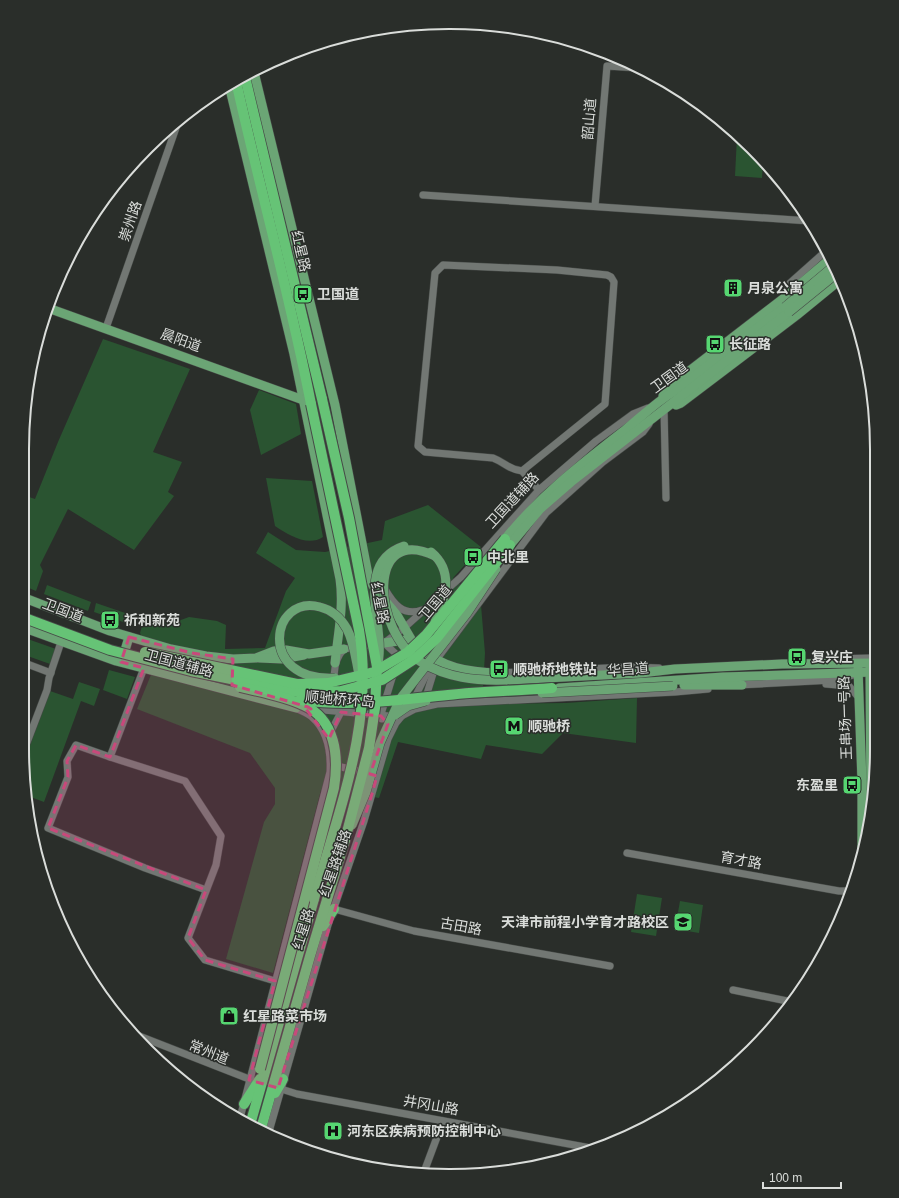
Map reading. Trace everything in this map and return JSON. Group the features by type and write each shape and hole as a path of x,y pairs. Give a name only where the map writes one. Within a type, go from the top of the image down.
{"highway":[{"name":"红星路","path":"246,81 315,368 323,382 322,399 349,518 377,667 375,708 369,748 329,908 314,942 278,1088 267,1107 262,1125"},
{"name":"红星路","path":"237,86 305,375 307,402 359,630 362,655 363,691 357,742 314,899 263,1069"},
{"path":"301,386 305,375"},
{"name":"卫国道","path":"29,613 111,643 154,654 272,680 316,685 356,677 380,670 397,660 431,630 507,542"},
{"name":"卫国道","path":"29,619 110,650 191,671 308,693 325,693 353,689 382,680 406,666 429,647 507,542"},
{"name":"卫国道","path":"191,671 210,679 280,698"},
{"name":"华昌道","path":"280,698 319,703 360,704 404,701 450,694 552,688"},
{"path":"244,1104 263,1069 334,788 337,770 333,740 320,717 302,704 280,698"},
{"path":"251,1119 255,1084"}],"main road":[{"path":"255,77 323,382 332,396 369,578 377,590 394,608 414,644"},
{"path":"230,91 301,386 307,402 342,597 338,632 340,650 335,663 327,656 319,653"},
{"path":"789,308 824,258"},
{"path":"665,409 681,403 830,270"},
{"path":"659,400 671,385 789,308 832,276"},
{"path":"789,308 835,282"},
{"name":"晨阳道","path":"54,307 307,402"},
{"name":"卫国道","path":"639,423 654,417 665,409 675,395 789,308"},
{"name":"晨阳道","path":"53,310 107,327 291,392 301,386"},
{"name":"卫国道","path":"507,542 540,509 639,423 651,407 659,400 675,395"},
{"path":"345,840 366,792 377,751 404,693 467,613 507,542"},
{"path":"377,667 379,638 374,585 376,573 382,561 388,554 406,545 421,546 435,556 443,566 447,584 443,602 431,630"},
{"name":"华昌道","path":"435,556 419,550 403,552 392,560 388,567 384,582 385,608 390,625 406,650 421,662 452,676 478,680 609,675 675,669 782,664 842,664 867,667"},
{"name":"卫国道辅路","path":"29,602 129,637 185,652 233,659 256,658 280,651 309,654 340,650"},
{"path":"356,677 314,677 293,667 284,658 279,645 279,632 288,616 300,608 314,606 329,610 338,617 351,638 363,691"},
{"name":"卫国道辅路","path":"29,630 121,662 296,708"},
{"path":"319,653 334,642 338,632"},
{"path":"121,662 129,637"},
{"path":"384,643 401,639 414,644 437,660 458,669 478,673 499,673"},
{"path":"232,692 233,659"},
{"path":"867,667 867,747 869,763"},
{"name":"华昌道","path":"552,688 776,675 867,667"},
{"name":"王串场一号路","path":"862,832 859,698 867,667"},
{"name":"华昌道","path":"390,721 401,709 419,702 476,697 673,686 742,685"}],"street":[{"name":"韶山道","path":"595,206 607,66 624,67"},
{"name":"崇州路","path":"107,327 175,131"},
{"path":"423,195 802,220"},
{"path":"522,471 605,404 614,282 611,277 607,275 557,270 442,265 435,273 418,446 425,452 493,458 511,469 522,471 539,490"},
{"name":"卫国道辅路","path":"384,643 404,628 461,577 539,490 596,441 633,414 651,407"},
{"path":"665,409 666,498"},
{"path":"424,707 437,660 546,513 604,462 643,432 654,417"},
{"path":"332,540 361,535"},
{"path":"365,555 394,608 408,612 424,609"},
{"path":"461,577 484,596"},
{"path":"340,650 384,643 377,590"},
{"path":"29,737 47,690 61,642"},
{"name":"顺驰桥环岛","path":"381,716 397,662 395,653 384,643"},
{"name":"红星路辅路","path":"269,1128 278,1088 329,908 364,821 388,739 400,717 413,702 426,675 437,660"},
{"name":"顺驰桥环岛","path":"335,663 334,672 337,710"},
{"path":"782,664 867,667"},
{"path":"29,665 51,673"},
{"name":"华昌道","path":"499,673 629,667 675,669"},
{"name":"华昌道","path":"400,717 415,709 438,704 675,692 742,685 833,680 847,677 867,667"},
{"path":"110,757 144,668"},
{"path":"798,682 846,685 853,689 859,698"},
{"name":"卫国道辅路","path":"296,708 312,716 323,730"},
{"name":"顺驰桥环岛","path":"296,708 337,710 400,717"},
{"path":"323,730 337,710"},
{"path":"326,739 337,710"},
{"path":"381,716 388,726 388,739"},
{"name":"红星路辅路","path":"255,1084 275,981 326,792 330,765 323,730"},
{"path":"206,890 145,868 48,828 68,777 67,761 76,745 185,781 221,836 216,865 188,938 205,960 275,981"},
{"path":"330,765 377,776"},
{"name":"育才路","path":"627,853 845,891"},
{"name":"古田路","path":"329,908 414,931 610,966"},
{"path":"733,990 785,1001"},
{"name":"常州道","path":"145,1038 255,1084"},
{"name":"常州道","path":"149,1043 255,1084 278,1088"},
{"name":"井冈山路","path":"278,1088 297,1094 577,1149"},
{"path":"241,1114 244,1104"},
{"path":"425,1168 442,1122"}],"highlighted area":[{"path":"129,637 192,653 233,659 232,685 308,707 311,709 306,709 329,739 341,712 381,716 388,724 370,774 377,776 372,794 278,1088 249,1080 275,981 205,960 188,938 206,890 48,828 68,777 67,761 76,745 110,757 144,668 121,662"}],"green space":[{"path":"737,142 763,168 762,178 735,176"},
{"path":"103,339 190,369 153,452 182,462 168,492 174,496 134,550 68,509 40,565 43,571 36,591 29,588 29,497 35,499"},
{"path":"259,390 296,404 301,434 261,455 250,410"},
{"path":"266,478 312,481 323,537 311,541 298,539 275,526"},
{"path":"428,505 481,547 453,578 481,605 485,653 482,704 566,703 637,698 636,743 563,733 542,754 486,745 481,759 398,742 379,798 332,789 321,790 273,973 226,959 264,822 275,804 275,788 250,753 137,709 155,665 140,633 145,616 170,624 189,617 217,621 226,625 225,649 265,648 286,591 295,578 256,553 268,532 296,550 325,552 382,540 385,521"},
{"path":"47,585 91,602 88,611 44,594"},
{"path":"96,603 128,614 126,623 94,612"},
{"path":"29,639 56,649 50,664 29,656"},
{"path":"109,670 135,677 127,699 103,690"},
{"path":"79,682 100,689 94,706 81,701 44,802 32,798 29,748 50,691 73,699"},
{"path":"637,894 662,898 656,936 631,932"},
{"path":"680,901 703,905 699,933 675,929"}],"place":[{"name":"月泉公寓","path":"733,288"},
{"name":"卫国道","path":"303,294"},
{"name":"长征路","path":"715,344"},
{"name":"中北里","path":"473,557"},
{"name":"祈和新苑","path":"110,620"},
{"name":"复兴庄","path":"797,657"},
{"name":"顺驰桥地铁站","path":"499,669"},
{"name":"顺驰桥","path":"514,726"},
{"name":"东盈里","path":"852,785"},
{"name":"天津市前程小学育才路校区","path":"683,922"},
{"name":"红星路菜市场","path":"229,1016"},
{"name":"河东区疾病预防控制中心","path":"333,1131"}]}
